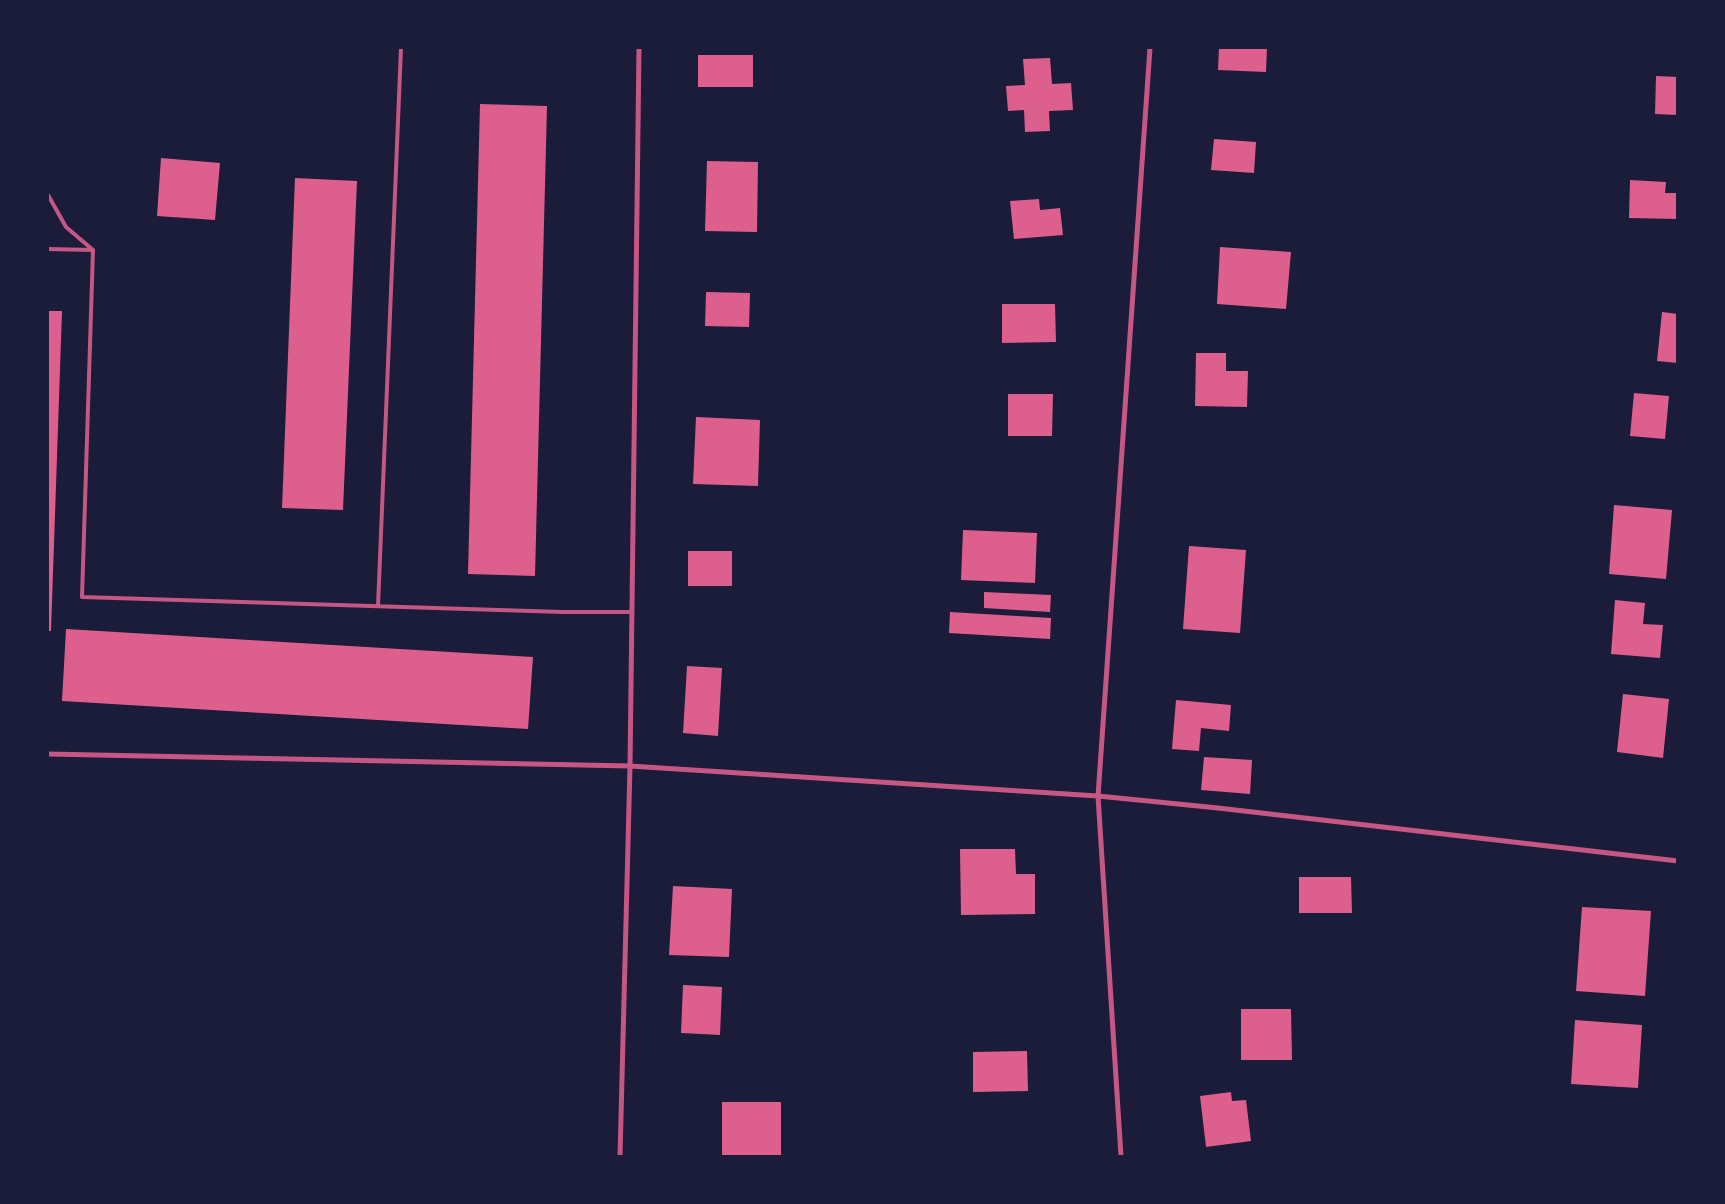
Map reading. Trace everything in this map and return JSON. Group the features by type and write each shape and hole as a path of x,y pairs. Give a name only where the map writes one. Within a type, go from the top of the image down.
{"street":[{"path":"620,1156 630,766 639,48"},
{"path":"1122,1156 1098,796 1150,48"},
{"path":"48,754 630,766 1098,796 1678,860"}],"lane":[{"path":"378,606 401,48"},
{"path":"48,195 66,227 93,250"},
{"path":"48,249 93,250"},
{"path":"93,250 82,597 563,612 632,612"}],"building":[{"path":"1219,48 1267,48 1266,72 1218,70"},
{"path":"698,55 753,55 753,87 698,87"},
{"path":"1050,58 1052,84 1071,83 1073,110 1049,111 1050,131 1025,132 1024,110 1008,111 1006,86 1025,85 1023,59"},
{"path":"1656,76 1678,77 1678,115 1655,114"},
{"path":"480,104 547,106 535,576 468,574"},
{"path":"1214,139 1256,142 1254,173 1211,170"},
{"path":"161,158 220,163 215,220 157,216"},
{"path":"707,161 758,162 757,232 705,231"},
{"path":"295,178 357,181 343,510 282,508"},
{"path":"1630,180 1666,182 1665,193 1678,193 1678,219 1629,218"},
{"path":"1039,199 1040,210 1060,208 1063,235 1014,239 1010,201"},
{"path":"1220,247 1291,252 1286,309 1217,304"},
{"path":"706,292 750,293 749,327 705,326"},
{"path":"1002,304 1055,304 1056,342 1002,343"},
{"path":"48,311 62,311 51,631 48,631"},
{"path":"1662,312 1678,314 1678,363 1657,361"},
{"path":"1196,353 1226,353 1226,371 1248,371 1247,407 1195,406"},
{"path":"1634,393 1669,396 1665,439 1630,436"},
{"path":"1008,394 1053,394 1052,436 1008,436"},
{"path":"696,417 760,420 758,486 693,484"},
{"path":"1614,505 1672,510 1666,579 1609,574"},
{"path":"963,530 1037,533 1035,583 961,580"},
{"path":"1189,546 1246,550 1240,633 1183,629"},
{"path":"688,551 732,551 732,586 688,586"},
{"path":"984,592 1051,595 1050,612 984,608"},
{"path":"1615,600 1645,603 1643,624 1663,625 1660,658 1611,654"},
{"path":"950,612 1051,618 1050,639 949,633"},
{"path":"66,629 533,657 528,729 62,701"},
{"path":"687,666 722,668 718,736 683,733"},
{"path":"1623,694 1669,699 1663,758 1617,752"},
{"path":"1176,700 1231,705 1229,731 1201,728 1199,751 1172,749"},
{"path":"1204,757 1252,760 1250,794 1201,790"},
{"path":"960,849 1015,849 1016,874 1035,874 1035,914 961,915"},
{"path":"1299,877 1351,877 1352,913 1299,913"},
{"path":"673,886 732,889 729,957 669,955"},
{"path":"1582,907 1651,911 1645,996 1576,991"},
{"path":"683,985 722,987 720,1035 681,1033"},
{"path":"1241,1009 1291,1009 1292,1060 1241,1060"},
{"path":"1575,1020 1642,1025 1638,1088 1571,1084"},
{"path":"1027,1051 1028,1091 973,1092 973,1052"},
{"path":"1231,1092 1232,1101 1246,1100 1251,1141 1206,1147 1200,1096"},
{"path":"722,1102 781,1102 781,1156 722,1156"}]}
